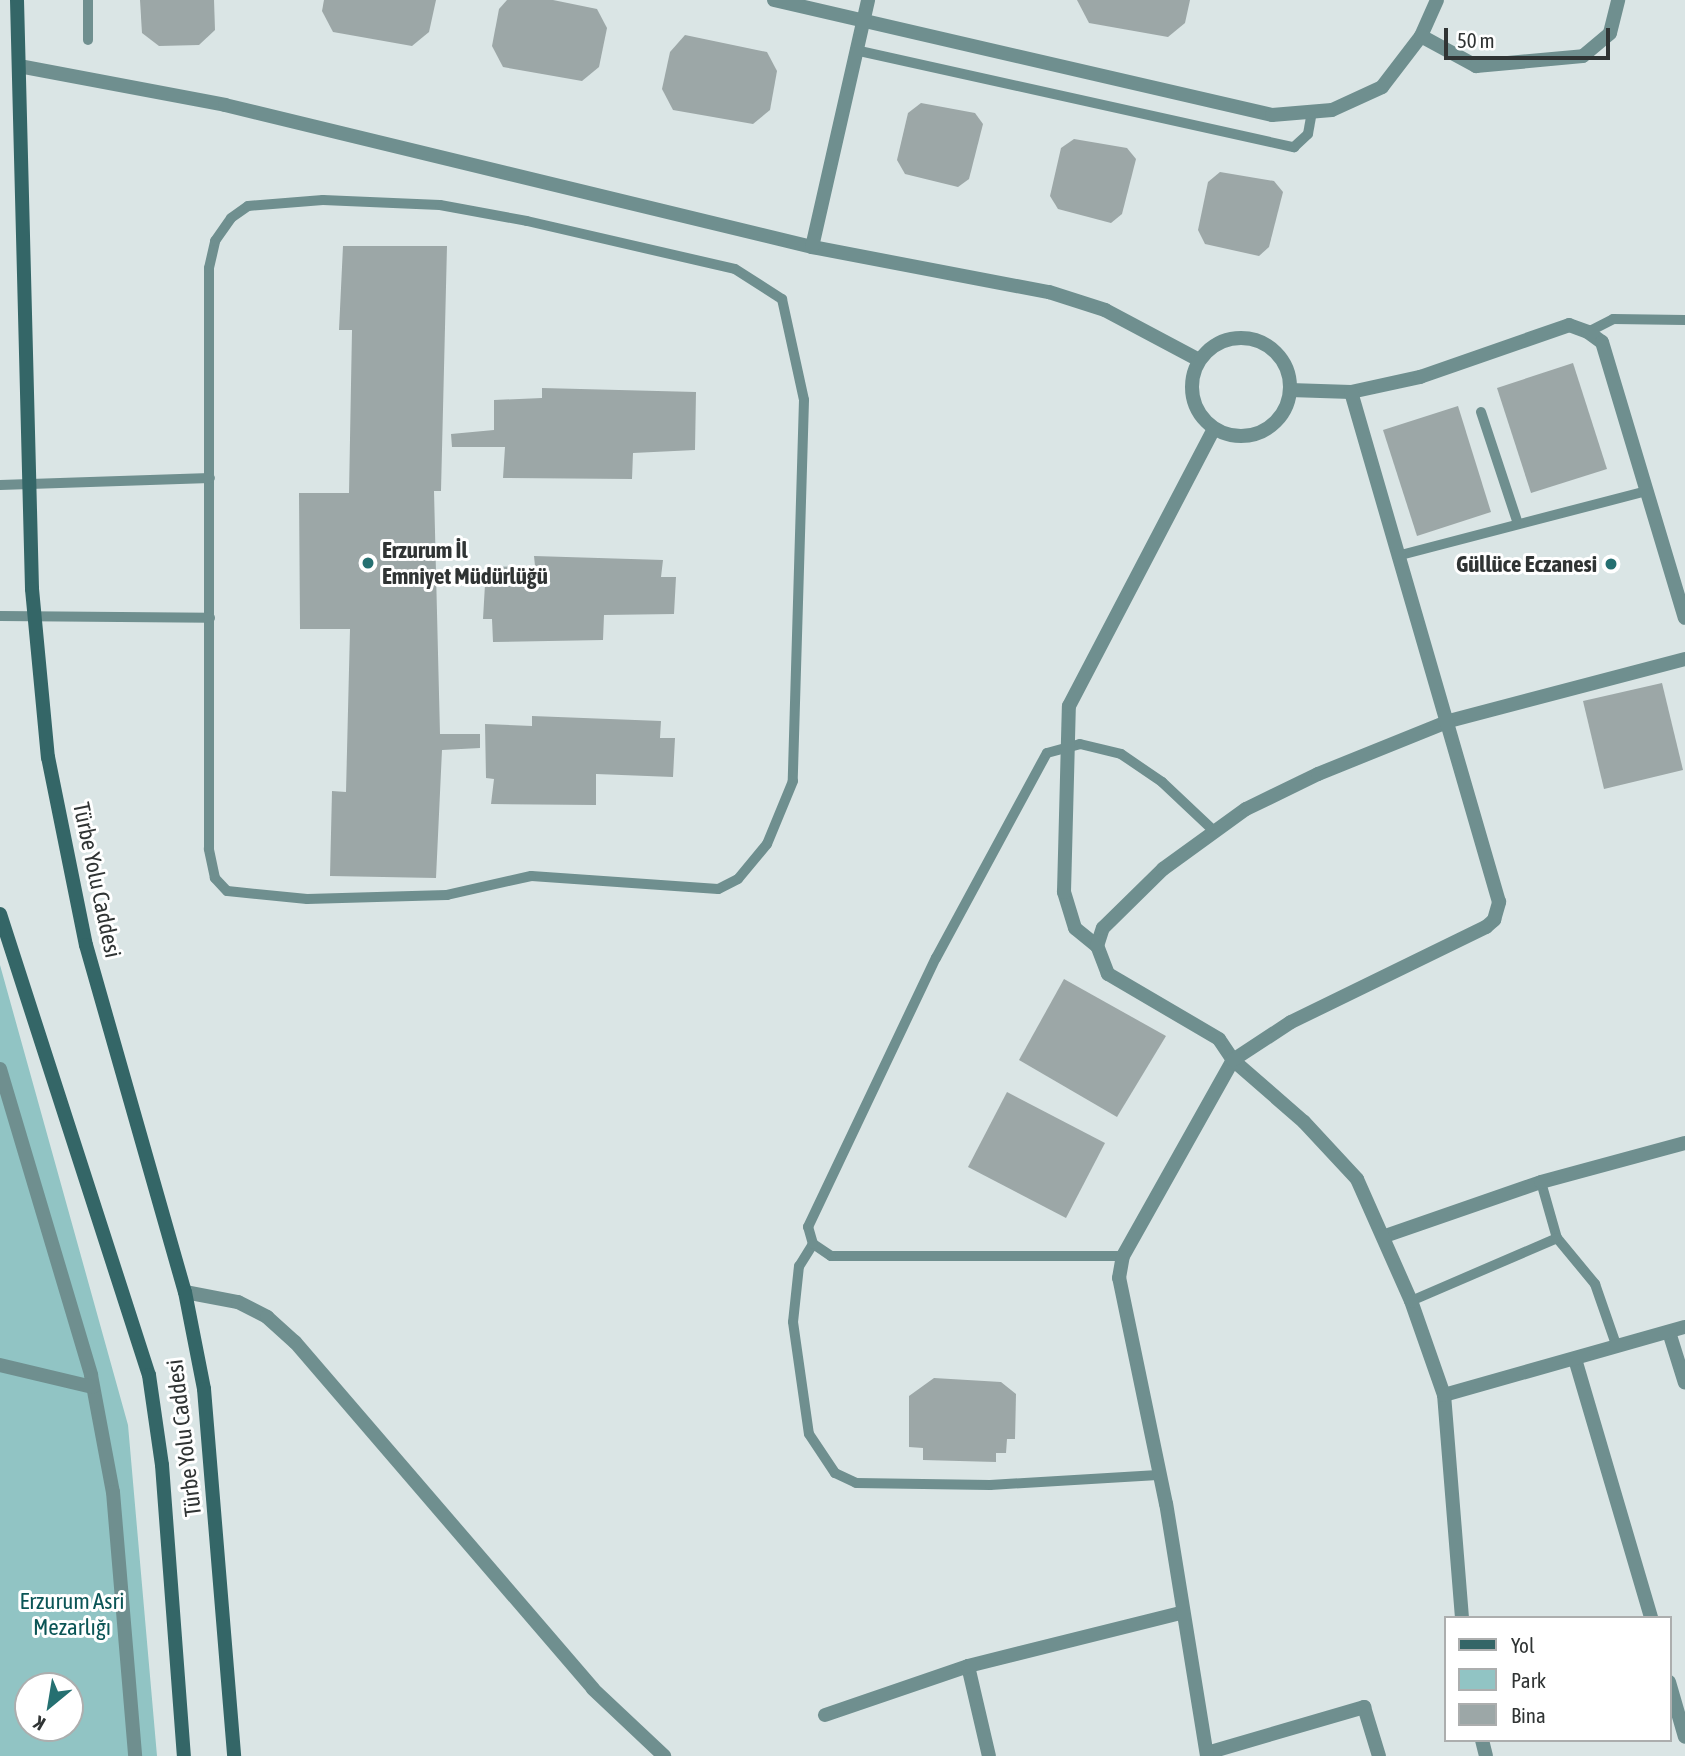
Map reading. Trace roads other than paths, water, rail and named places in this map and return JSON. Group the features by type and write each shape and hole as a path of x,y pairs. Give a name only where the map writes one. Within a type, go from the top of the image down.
{"street":[{"name":"Türbe Yolu Caddesi","path":"17,0 29,487 35,617 48,757 86,945 185,1292 204,1389 234,1756"},
{"path":"774,0 1272,115 1332,110 1382,87 1421,36 1437,0"},
{"path":"812,247 868,0"},
{"path":"1421,36 1476,66 1583,56 1610,33 1618,0"},
{"path":"19,66 225,106 812,247 1049,292 1105,310 1199,360"},
{"path":"1290,390 1351,392 1420,377 1569,325 1588,332 1602,342 1685,618"},
{"path":"1256,340 1282,359 1290,390 1287,406 1267,429 1241,437 1214,429 1195,406 1191,391 1199,360 1223,341 1256,340"},
{"path":"1351,392 1397,556 1496,883 1494,920 1291,1022 1233,1060 1123,1256 1119,1278 1158,1475 1207,1754 1364,1707 1378,1756"},
{"path":"1214,429 1069,706 1064,892 1075,928 1097,946 1108,974 1219,1039 1233,1060 1332,1149 1357,1179 1385,1236 1444,1395 1462,1616"},
{"path":"1097,946 1104,928 1127,903 1213,830 1318,774 1449,722 1685,659"},
{"name":"Türbe Yolu Caddesi","path":"0,914 149,1375 162,1465 184,1756"},
{"path":"0,1069 3,1090 92,1387 113,1492 135,1756"},
{"path":"1385,1236 1541,1182 1685,1143"},
{"path":"185,1292 238,1302 267,1317 295,1342 593,1689 664,1756"},
{"path":"1444,1395 1685,1327"},
{"path":"1669,1332 1685,1382"},
{"path":"1576,1359 1650,1616"},
{"path":"0,1365 92,1387"},
{"path":"825,1715 968,1666 1181,1613"},
{"path":"968,1666 989,1756"},
{"path":"1671,1689 1685,1737"}],"lane":[{"path":"88,0 88,40"},
{"path":"855,50 1294,147 1308,134 1312,112"},
{"path":"323,200 440,205 744,274 782,299 804,400 793,781 784,810 746,873 718,889 531,876 447,895 307,899 227,891 215,878 209,849 210,478 209,268 215,241 231,218 248,206 323,200"},
{"path":"1588,332 1613,319 1685,320"},
{"path":"1480,412 1518,524"},
{"path":"0,485 29,487 210,478"},
{"path":"1397,556 1647,491"},
{"path":"0,615 210,618"},
{"path":"1123,1256 831,1256 813,1244 808,1227 936,958 1046,753 1066,745 1108,749 1133,761 1213,830"},
{"path":"1541,1182 1557,1238 1595,1284 1617,1347"},
{"path":"1411,1301 1557,1238"},
{"path":"813,1244 799,1266 793,1322 809,1434 835,1474 856,1483 990,1485 1158,1475"}],"place":[{"name":"Erzurum İl Emniyet Müdürlüğü","path":"368,563"},
{"name":"Güllüce Eczanesi","path":"1611,564"}],"park label":[{"name":"Erzurum Asri Mezarlığı","path":"72,1614"}]}
